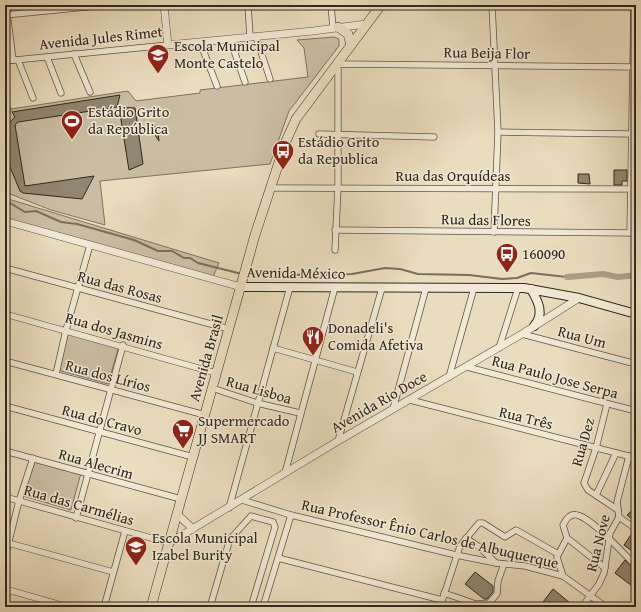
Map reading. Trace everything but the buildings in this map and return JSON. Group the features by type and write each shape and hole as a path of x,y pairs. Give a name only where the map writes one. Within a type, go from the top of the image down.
{"main road":[{"name":"Avenida Brasil","path":"151,607 246,266 286,141 296,119 381,5"},
{"path":"336,28 348,34 351,45"},
{"name":"Avenida México","path":"242,283 290,287 518,288 579,298 636,314"},
{"path":"530,289 537,300 540,310 539,321 534,326"}],"street":[{"path":"6,5 6,15 15,60 33,98"},
{"path":"6,15 107,5"},
{"path":"164,5 168,45"},
{"path":"248,5 253,37 270,79"},
{"path":"331,5 336,28"},
{"path":"492,5 498,132 494,232"},
{"path":"633,233 633,130 635,68 634,5"},
{"name":"Avenida Jules Rimet","path":"5,61 253,37 366,24"},
{"path":"230,39 245,82"},
{"path":"200,42 216,86"},
{"path":"74,54 90,92"},
{"path":"47,57 61,93"},
{"path":"334,250 338,187 338,64"},
{"name":"Rua Beija Flor","path":"338,64 495,64 635,68"},
{"path":"5,102 8,110"},
{"path":"498,132 633,130"},
{"path":"319,134 434,137"},
{"name":"Rua das Orquídeas","path":"270,188 634,189"},
{"name":"Avenida México","path":"5,221 90,245 242,283"},
{"name":"Rua das Flores","path":"335,230 633,233"},
{"path":"56,374 77,288 90,245"},
{"name":"Rua das Rosas","path":"5,268 229,329"},
{"path":"229,508 290,287"},
{"path":"285,473 335,287"},
{"path":"338,441 382,288"},
{"path":"393,409 426,288"},
{"path":"449,377 474,288"},
{"path":"499,348 518,288"},
{"name":"Avenida Rio Doce","path":"169,543 338,441 499,348 579,298"},
{"name":"Rua dos Jasmins","path":"5,314 122,345 216,373"},
{"name":"Rua Um","path":"522,334 636,364"},
{"path":"76,518 122,345"},
{"path":"273,348 357,372"},
{"name":"Rua dos Lírios","path":"5,361 110,388 205,415"},
{"name":"Rua Paulo Jose Serpa","path":"467,367 636,411"},
{"name":"Rua Lisboa","path":"212,388 257,403 300,413"},
{"name":"Rua Três","path":"410,400 636,458"},
{"name":"Rua Dez","path":"596,496 586,488 584,480 596,448 606,404"},
{"name":"Rua do Cravo","path":"5,406 193,457"},
{"name":"Rua Alecrim","path":"5,451 181,499"},
{"path":"616,453 596,496 618,510"},
{"name":"Rua Nove","path":"582,607 599,584 605,568 609,539 612,529 619,517 618,498 629,456"},
{"path":"5,556 7,543 19,501 33,458"},
{"name":"Rua das Carmélias","path":"5,497 169,543"},
{"name":"Rua Professor Ênio Carlos de Albuquerque","path":"242,500 291,515 426,546 456,555 496,563 525,566 563,576 606,607"},
{"path":"177,514 193,529"},
{"path":"605,568 566,538 563,530 565,521 570,516 576,514 586,520 609,539 636,566"},
{"path":"263,607 291,515"},
{"path":"210,607 229,542 234,533 252,516 273,522 275,527 251,607"},
{"path":"619,517 636,529"},
{"path":"440,607 456,555 476,524 483,523 505,537 516,530 558,554"},
{"path":"104,607 125,531"},
{"path":"466,538 478,546 496,563"},
{"path":"563,576 557,559 566,538"},
{"path":"7,543 113,572"},
{"path":"278,558 442,600"},
{"path":"444,593 476,604 489,603 498,594 498,581 504,564"},
{"path":"5,589 68,607"}],"shaded area":[{"path":"334,37 339,39 339,46 289,111 270,164 100,181 105,225 51,210 5,192 5,110 128,91 136,101 200,93 200,90 308,77 304,48 297,40"},
{"path":"5,198 219,263 212,279 5,220"},
{"path":"65,331 119,346 108,384 54,369"},
{"path":"30,458 81,473 71,510 20,495"}],"waterway":[{"path":"5,200 25,212 36,211 61,222 77,224 134,240 158,251 172,251 184,258 190,258 198,263 242,274"},
{"path":"246,274 266,275 270,271 299,275 303,273 319,275 352,274 385,268 400,269 418,274 469,275 502,279 517,278 531,273 567,277"},
{"path":"567,277 603,274 618,277 636,275"}],"place":[{"name":"Escola Municipal Monte Castelo","path":"158,74"},
{"name":"Estádio Grito da República","path":"72,140"},
{"name":"Estádio Grito da Republica","path":"283,170"},
{"name":"160090","path":"507,274"},
{"name":"Donadeli's Comida Afetiva","path":"313,356"},
{"name":"Supermercado JJ SMART","path":"183,450"},
{"name":"Escola Municipal Izabel Burity","path":"136,566"}]}
